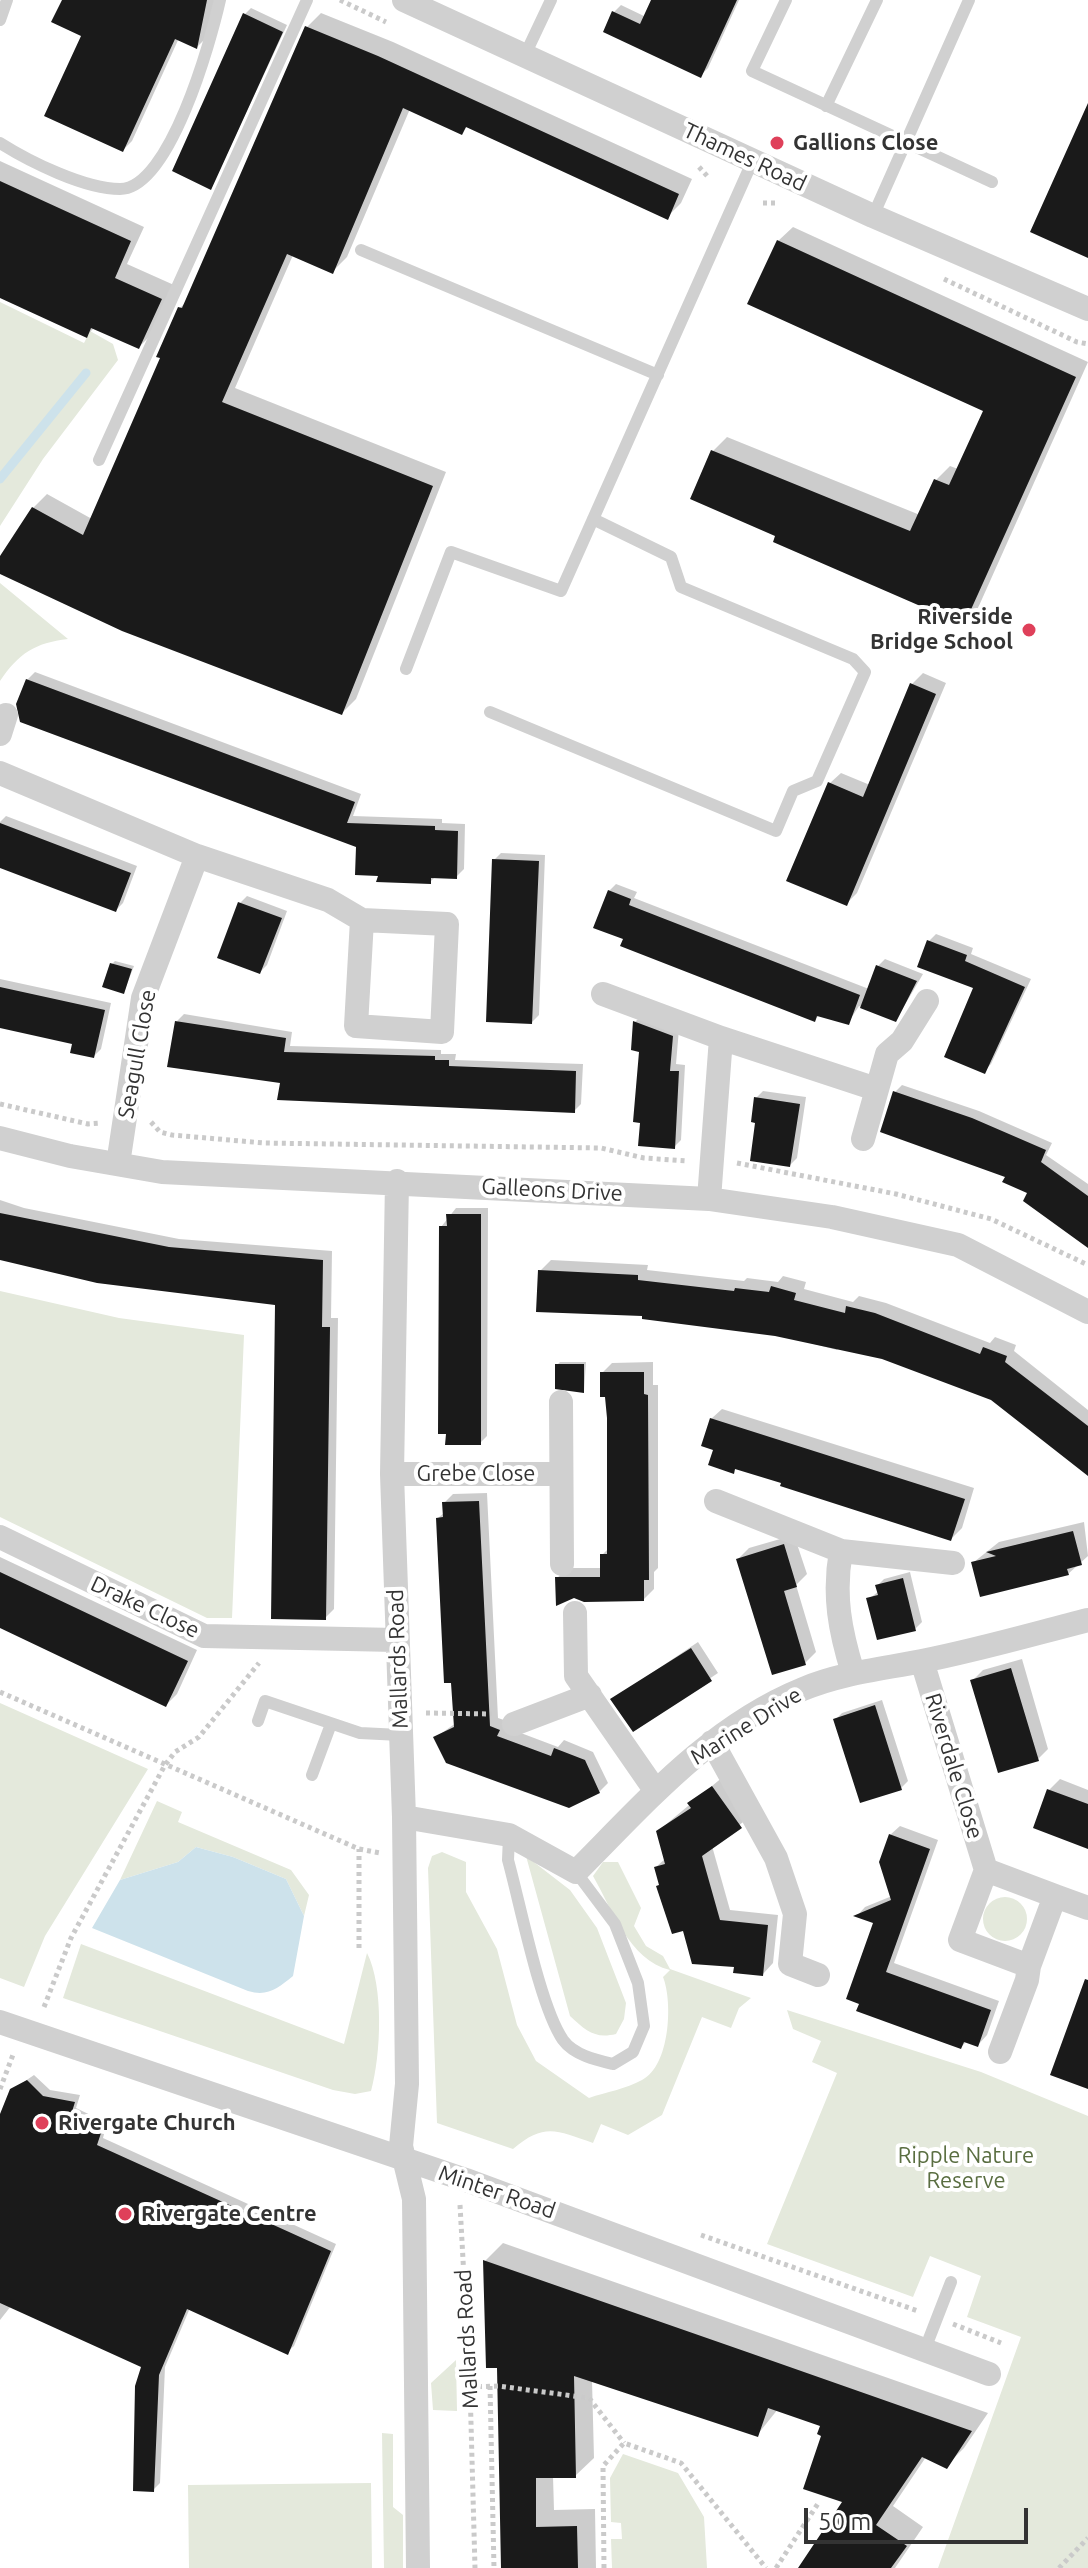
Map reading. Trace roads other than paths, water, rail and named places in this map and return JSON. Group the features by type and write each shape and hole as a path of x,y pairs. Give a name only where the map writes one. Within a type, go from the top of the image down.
{"street":[{"name":"Thames Road","path":"404,0 873,216 1088,309"},
{"path":"0,773 197,856 328,900 362,920 447,924 442,1032 356,1026 362,920"},
{"name":"Seagull Close","path":"118,1164 143,998 197,856"},
{"path":"603,994 721,1038 876,1089"},
{"path":"863,1139 887,1054 902,1041 927,1001"},
{"path":"709,1199 721,1038"},
{"name":"Galleons Drive","path":"0,1138 162,1172 288,1181 397,1181 709,1199 832,1217 958,1245 1088,1312"},
{"name":"Mallards Road","path":"397,1181 392,1474 404,1817 407,2084 402,2161 414,2199 418,2568"},
{"name":"Grebe Close","path":"561,1402 562,1564"},
{"name":"Grebe Close","path":"392,1474 560,1474"},
{"path":"716,1501 841,1551 953,1563"},
{"name":"Drake Close","path":"0,1537 204,1636 396,1640"},
{"path":"841,1551 835,1584 840,1630 853,1673"},
{"path":"575,1613 576,1676 655,1790"},
{"name":"Marine Drive","path":"576,1872 655,1790 712,1742 802,1689 853,1673 922,1661 1088,1620"},
{"name":"Riverdale Close","path":"922,1661 986,1870"},
{"path":"514,1724 590,1695"},
{"path":"712,1742 776,1858 791,1900 795,1914 790,1964 818,1975"},
{"path":"404,1817 509,1835 576,1872"},
{"path":"1029,1966 960,1940 986,1870 1088,1908"},
{"path":"1000,2052 1055,1896"},
{"name":"Minter Road","path":"0,2022 402,2161 446,2173 989,2374"}],"lane":[{"path":"0,20 7,0"},
{"path":"0,143 25,159 86,182 122,190 140,181 156,167 199,78 220,0"},
{"path":"99,460 307,0"},
{"path":"525,55 551,0"},
{"path":"786,0 752,71 992,182"},
{"path":"826,106 877,0"},
{"path":"873,216 969,0"},
{"path":"406,669 451,552 561,591 753,160"},
{"path":"361,250 658,375"},
{"path":"490,712 776,831 793,791 817,781 865,672 853,659 681,587 671,557 593,519"},
{"path":"258,1721 265,1701 360,1733 400,1724"},
{"path":"312,1775 331,1724"},
{"path":"509,1835 508,1860 551,2014 564,2042 588,2058 613,2064 633,2052 644,2026 638,1983 615,1924 576,1872"},
{"path":"925,2349 951,2282"}],"water":[{"path":"196,1847 233,1857 286,1879 304,1916 293,1976 277,1988 261,1993 248,1991 92,1928 120,1880 178,1862"}],"waterway":[{"path":"0,479 86,373"}],"place":[{"name":"Gallions Close","path":"777,143"},
{"name":"Riverside Bridge School","path":"1029,630"},
{"name":"Rivergate Church","path":"42,2123"},
{"name":"Rivergate Centre","path":"125,2214"}],"park label":[{"name":"Ripple Nature Reserve","path":"966,2168"}]}
